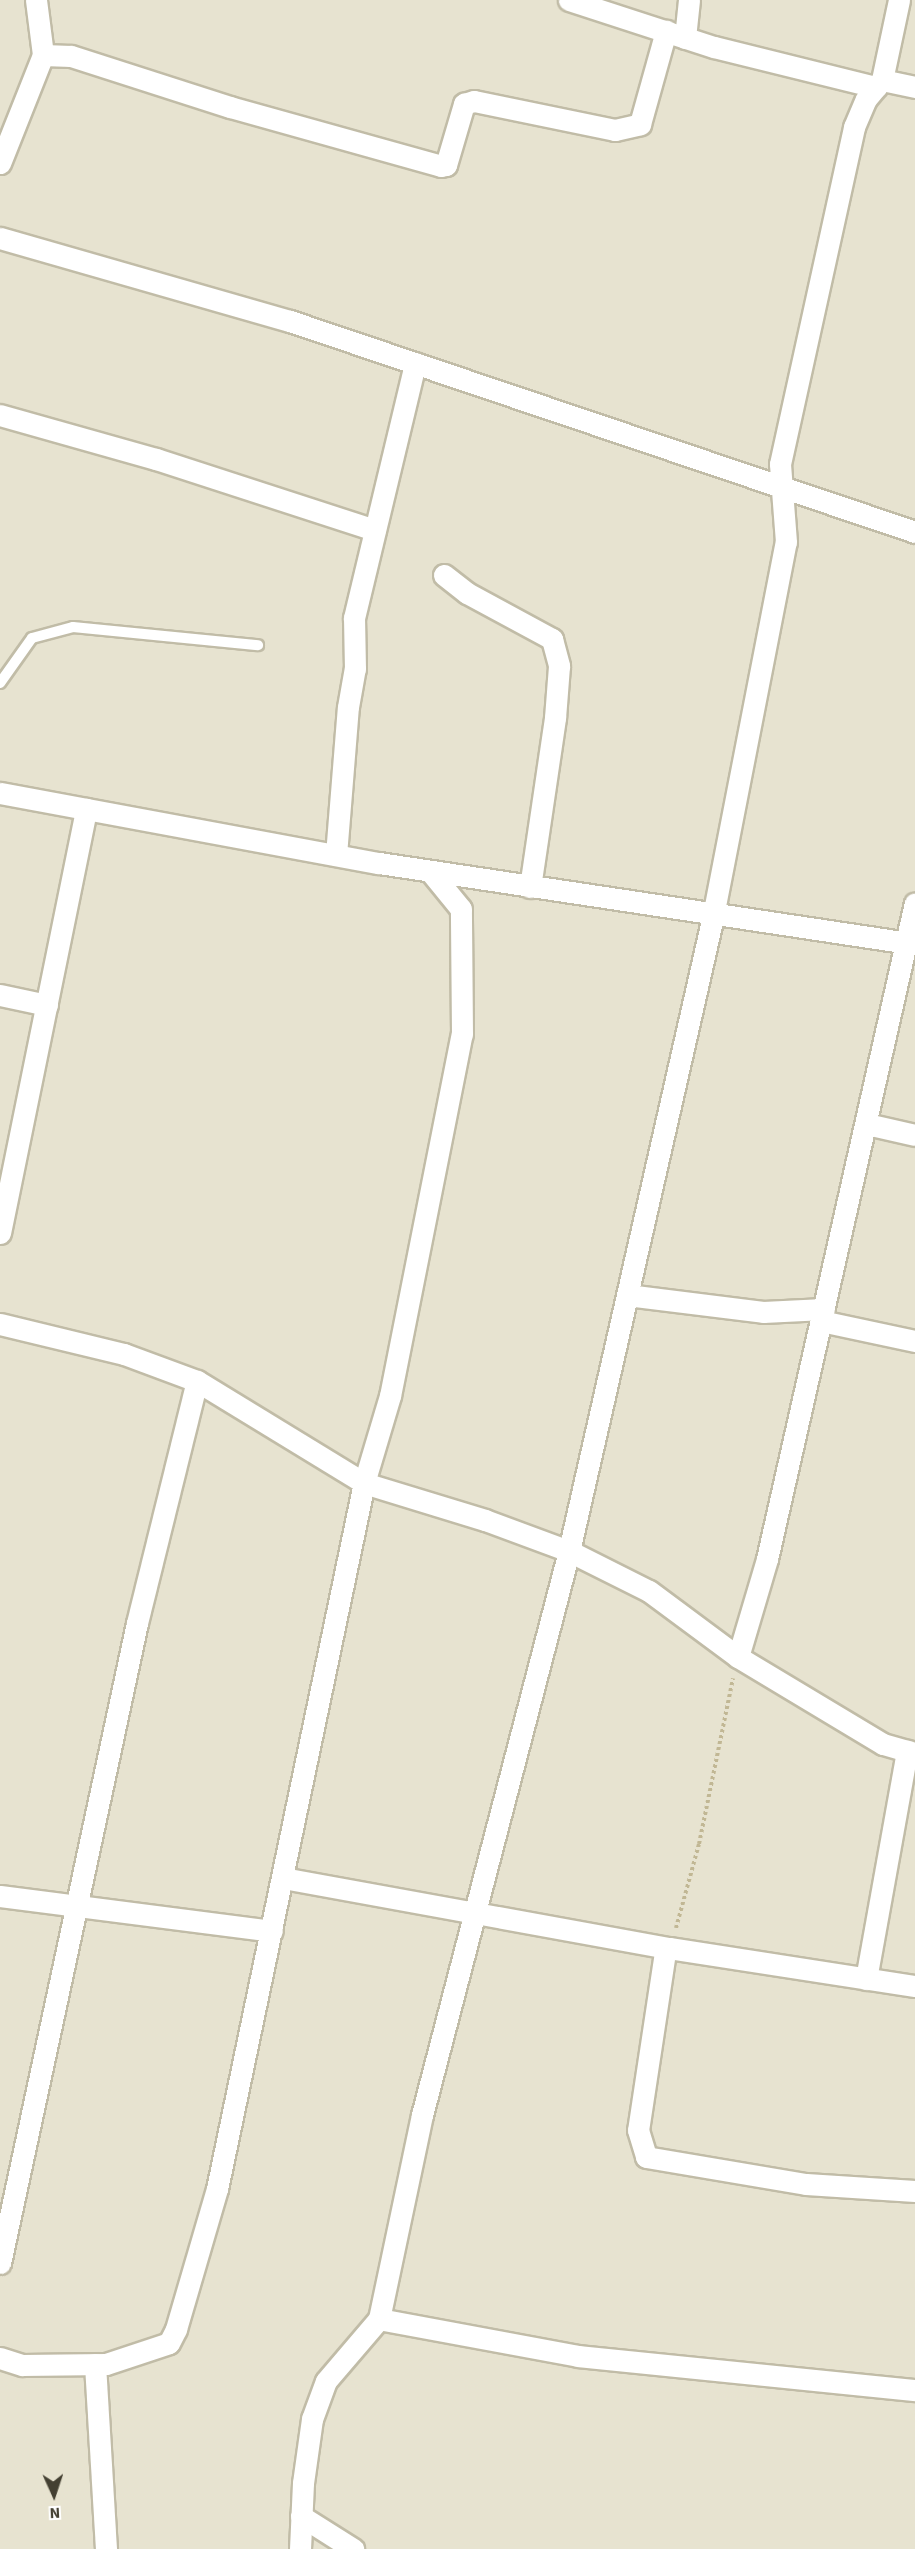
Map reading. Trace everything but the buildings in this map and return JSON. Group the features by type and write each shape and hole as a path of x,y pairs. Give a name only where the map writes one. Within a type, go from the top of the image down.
{"street":[{"path":"0,163 43,55 36,0"},
{"path":"569,0 676,34 879,84 915,87"},
{"path":"43,55 71,57 230,107 441,166 446,165 464,104 474,101 615,130 640,124 689,0"},
{"path":"300,2549 301,2516 312,2419 326,2381 379,2319 422,2115 569,1551 713,916 786,542 780,464 854,127 866,99 879,84 899,0"},
{"path":"0,238 290,321 915,532"},
{"path":"336,855 348,707 355,669 354,618 415,363"},
{"path":"0,415 156,459 375,530"},
{"path":"444,575 467,593 552,639 559,666 555,718 530,887"},
{"path":"0,793 430,871 713,916 912,944"},
{"path":"0,1233 86,809"},
{"path":"0,2358 22,2366 95,2364 169,2343 177,2329 217,2189 364,1483 390,1396 462,1034 461,909 430,871"},
{"path":"738,1657 767,1559 867,1124 912,944 915,903"},
{"path":"0,995 47,1005"},
{"path":"867,1124 915,1135"},
{"path":"627,1295 763,1312 823,1315 915,1341"},
{"path":"0,1324 124,1354 197,1381 364,1483 486,1520 569,1551 649,1591 738,1657 883,1744 911,1752 866,1979"},
{"path":"0,2263 80,1904 137,1623 197,1381"},
{"path":"283,1878 669,1948 915,1986"},
{"path":"0,1896 80,1904 272,1931"},
{"path":"669,1948 665,1952 638,2130 646,2157 806,2184 915,2191"},
{"path":"379,2319 578,2356 915,2390"},
{"path":"95,2364 106,2549"},
{"path":"301,2516 353,2549"}],"lane":[{"path":"0,683 32,638 73,627 258,645"}],"path":[{"path":"669,1948 699,1844 738,1657"}],"shaded area":[{"path":"0,0 915,0 915,2549 0,2549"}]}
